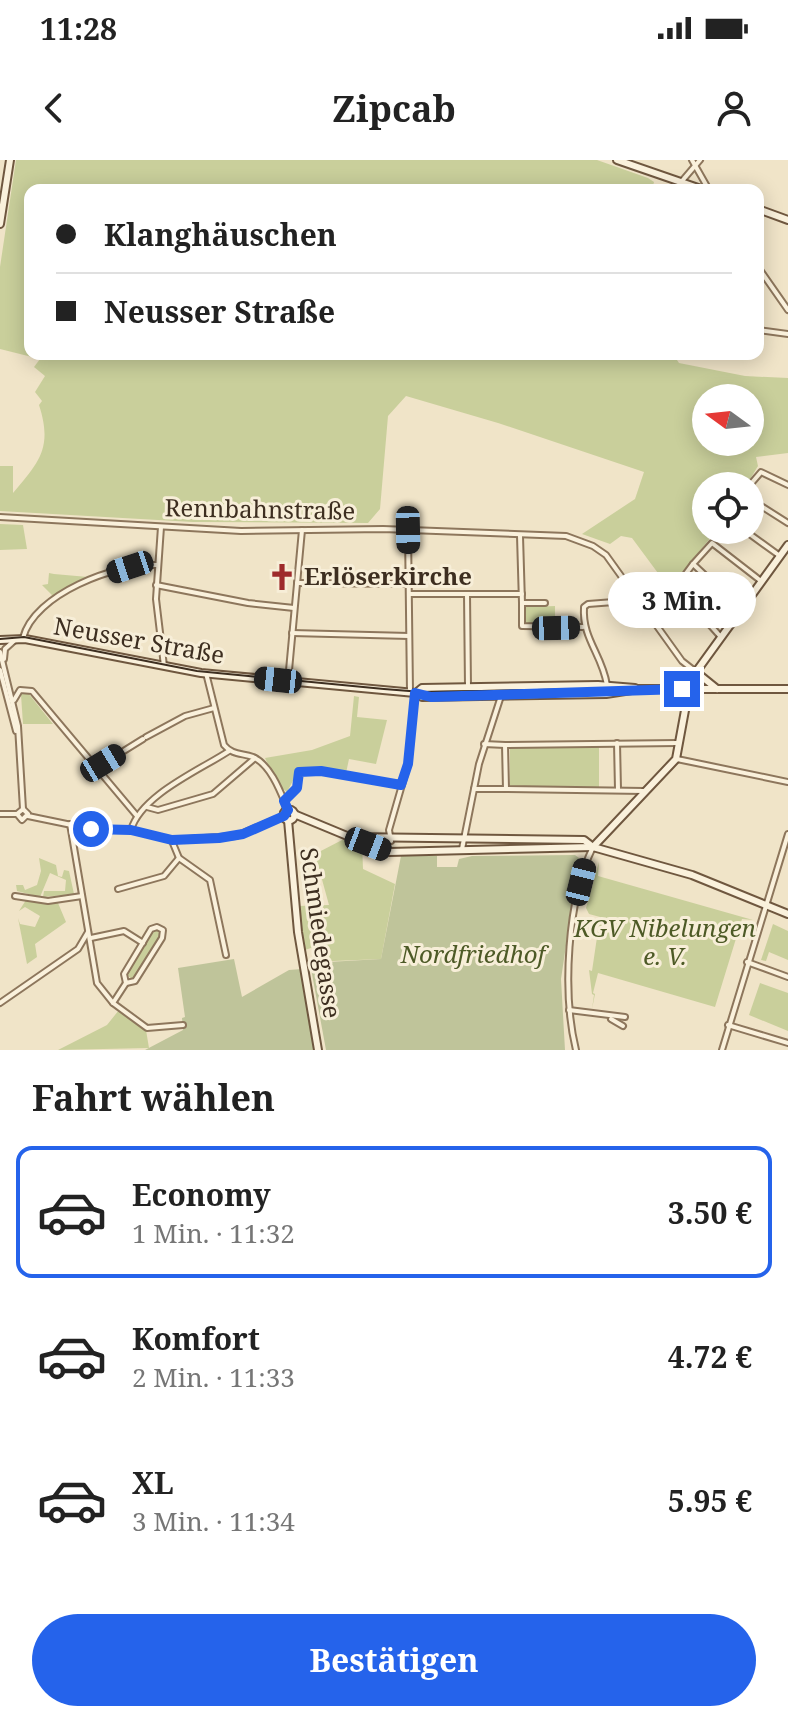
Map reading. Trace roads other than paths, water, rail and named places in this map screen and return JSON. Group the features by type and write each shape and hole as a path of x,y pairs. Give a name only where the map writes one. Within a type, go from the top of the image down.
{"main road":[{"path":"0,224 10,160"},
{"path":"617,160 688,184"},
{"path":"764,211 788,220"},
{"path":"593,847 676,759 689,689 696,672 788,545"},
{"name":"Neusser Straße","path":"0,640 21,638 206,673 431,697 606,694 638,689"},
{"path":"696,672 717,689"},
{"name":"Neusser Straße","path":"413,693 422,688 607,685 638,689 788,689"},
{"path":"670,689 686,707"},
{"path":"289,815 389,852 593,847 692,875 788,914"},
{"name":"Schmiedegasse","path":"289,815 298,932 318,1050"},
{"path":"351,837 389,841 493,838 584,840 593,847"}],"street":[{"path":"692,160 704,184"},
{"path":"679,181 700,160"},
{"path":"764,276 788,310"},
{"path":"764,331 788,334"},
{"path":"764,474 788,485"},
{"path":"764,508 788,523"},
{"name":"Rennbahnstraße","path":"0,517 161,527 408,530 566,536 597,548 622,573 682,661 696,672"},
{"path":"161,527 156,585 164,666"},
{"path":"288,681 302,530"},
{"path":"389,852 389,830 410,753 413,693 408,530"},
{"path":"520,536 524,628 583,627"},
{"path":"720,636 676,587 693,564 712,543 761,581"},
{"path":"763,544 780,556"},
{"path":"693,564 741,609"},
{"path":"3,661 7,647 21,638 33,616 64,592 130,567 157,565"},
{"path":"297,583 409,584"},
{"path":"156,585 294,608"},
{"path":"409,594 522,594"},
{"path":"467,594 468,687"},
{"path":"606,694 605,671 583,627 586,604 640,600"},
{"path":"522,603 545,603"},
{"path":"292,633 409,636"},
{"path":"0,652 14,700 23,809 28,816 131,830 172,840 236,836 289,815"},
{"path":"0,670 18,741"},
{"path":"206,673 222,741 229,751 255,758"},
{"path":"14,700 20,690 32,691 137,816"},
{"path":"490,696 495,709"},
{"path":"456,852 464,846 484,744 501,696"},
{"path":"98,767 185,716 214,708"},
{"path":"617,743 618,789"},
{"path":"484,744 680,743"},
{"path":"505,745 506,789"},
{"path":"131,830 137,816 169,786 229,751"},
{"path":"147,807 158,810 213,794 255,758"},
{"name":"Schmiedegasse","path":"255,758 267,768 289,815"},
{"path":"676,759 788,782"},
{"path":"284,801 297,788 299,772 321,771 401,785"},
{"path":"474,789 644,791"},
{"path":"0,814 17,814 23,809"},
{"path":"17,814 22,820 28,816"},
{"path":"70,824 97,983 113,1003 149,1029 183,1025"},
{"path":"722,1050 788,836"},
{"path":"487,851 477,847 478,842 493,838"},
{"path":"465,839 476,851"},
{"path":"172,840 179,858 208,877 226,955"},
{"path":"576,1050 569,1010 575,917 593,847"},
{"path":"118,889 164,876 179,858"},
{"path":"15,896 48,901 82,896"},
{"path":"113,1003 126,983 135,981 162,938 163,930 153,928 124,974 126,983"},
{"path":"0,1003 78,949 89,930"},
{"path":"91,938 125,932 143,943"},
{"path":"78,949 91,953"},
{"path":"747,962 788,977"},
{"path":"569,1010 625,1017"},
{"path":"609,1017 623,1026"},
{"path":"728,1025 788,1043"}],"tram line":[{"path":"0,639 24,637 197,671 384,689 422,692 592,689"}],"place":[{"name":"Erlöserkirche","path":"282,577"}],"park label":[{"name":"KGV Nibelungen e. V.","path":"665,943"},
{"name":"Nordfriedhof","path":"473,955"}]}
